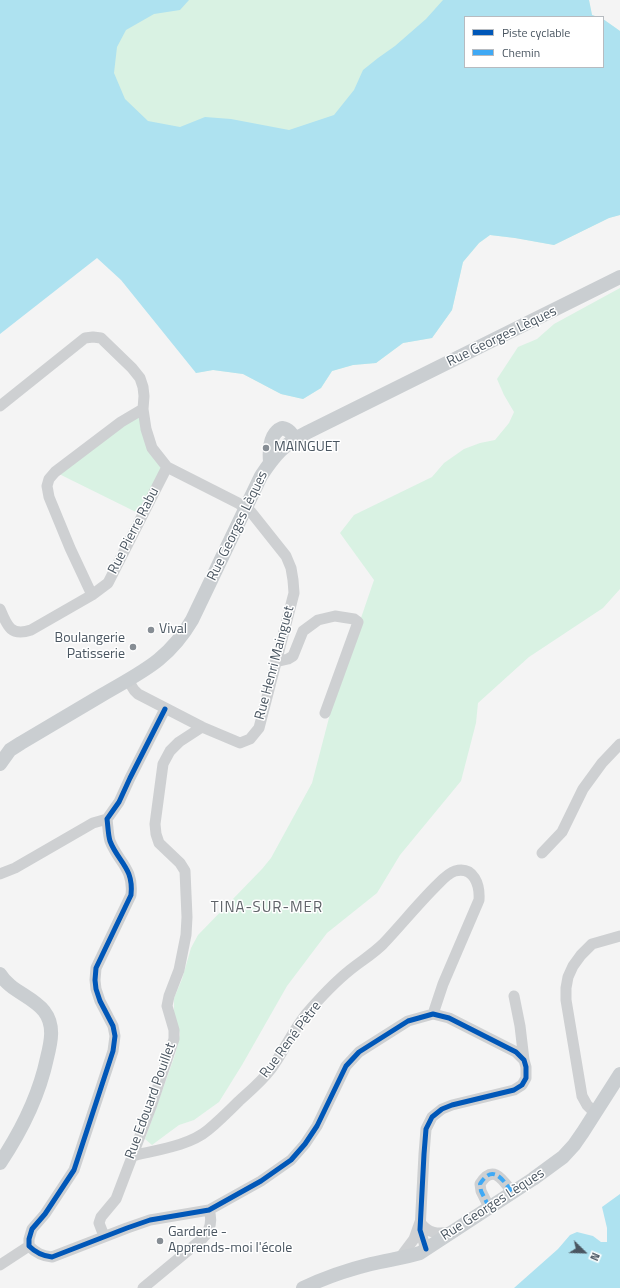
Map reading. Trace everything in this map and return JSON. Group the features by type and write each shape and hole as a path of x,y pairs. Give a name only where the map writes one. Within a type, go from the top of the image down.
{"main road":[{"name":"Rue Georges Lèques","path":"0,764 10,750 20,743 150,667 171,649 182,636 200,602 261,476 270,462 280,451 295,439 620,277"},
{"path":"0,974 11,985 44,1011 50,1021 52,1033 44,1073 37,1095 25,1121 10,1148 0,1162"},
{"name":"Rue Georges Lèques","path":"303,1288 332,1275 371,1264 399,1259 420,1253 558,1162 568,1153 583,1132 620,1074"}],"street":[{"path":"0,406 85,338 101,338 132,368 140,378 143,386 144,396 142,409 146,430 152,448 167,467 245,507"},
{"path":"92,595 70,548 49,497 47,486 49,479 54,472 121,422 142,409"},
{"name":"Rue Pierre Rabu","path":"0,609 7,625 18,632 25,632 92,595 108,583 114,574 167,467"},
{"name":"Rue Henri Mainguet","path":"128,680 136,693 202,727 240,743 250,738 259,728 294,593 291,568 286,556 245,507"},
{"path":"275,662 288,659 293,656 304,631 318,620 335,616 354,619 358,622 325,714"},
{"path":"0,874 15,868 93,823 107,819 119,802 165,709"},
{"name":"Rue Edouard Pouillet","path":"104,1236 99,1223 101,1217 116,1199 151,1107 174,1039 174,1030 167,1006 169,996 179,970 186,935 187,917 185,871 180,863 159,843 156,834 156,824 163,764 170,751 179,742 202,727"},
{"path":"542,853 562,832 583,789 602,763 620,744"},
{"path":"107,819 110,840 128,871 132,885 131,895 96,968 95,980 100,1001 113,1026 115,1036 113,1051 74,1170 46,1214 32,1229 29,1239 29,1246 34,1252 52,1257 104,1236 150,1220 209,1210 261,1180 290,1160 305,1144 317,1126 346,1066 359,1052 408,1022 433,1014 449,1018 516,1052 524,1060"},
{"name":"Rue René Pètre","path":"132,1156 184,1143 208,1131 268,1073 307,1014 330,989 349,971 383,944 418,904 443,879 454,871 463,871 470,873 475,878 480,890 479,900 443,984 433,1014"},
{"path":"595,1113 589,1108 582,1096 568,1018 566,988 568,977 573,966 592,944 620,936"},
{"path":"426,1249 421,1234 420,1222 426,1129 432,1117 442,1109 452,1105 514,1090 522,1085 526,1078 526,1067 514,996"},
{"path":"489,1207 480,1184 484,1177 491,1174 502,1177 512,1192"},
{"path":"143,1288 202,1240 211,1225 209,1210"},
{"path":"420,1222 426,1229 433,1233 451,1232"},
{"path":"399,1259 414,1239 420,1222"},
{"path":"0,1265 29,1246"}],"green space":[{"path":"0,0 589,0 592,15 595,16 464,16 464,68 604,68 604,20 620,31 620,215 609,218 554,245 490,235 479,243 463,262 452,310 432,338 403,343 376,363 353,365 332,371 321,388 303,399 281,394 243,374 213,370 196,373"},
{"path":"620,288 620,589 603,608 529,657 478,703 476,723 461,781 400,855 377,893 327,933 287,986 219,1102 194,1120 179,1125 152,1145 145,1139 175,1055 180,1034 174,1013 174,998 182,979 191,948 198,935 271,858 312,783 336,691 374,580 340,533 354,515 432,477 444,463 464,449 480,443 495,440 509,423 514,412 497,379 518,347 537,339 554,324"},
{"path":"143,409 146,429 167,467 142,515 55,472"}],"water":[{"path":"0,0 189,0 180,10 154,14 126,30 117,47 114,73 125,99 148,121 180,127 205,117 231,119 289,130 334,115 354,90 363,70 395,46 426,19 443,0 589,0 592,15 595,16 464,16 464,68 604,68 604,20 620,31 620,215 609,218 554,245 490,235 479,243 463,262 452,310 432,338 403,343 376,363 353,365 332,371 321,388 303,399 281,394 243,374 213,370 196,373 121,280 97,258 0,334"},
{"path":"620,1194 620,1288 514,1288 558,1249 570,1235 577,1232 593,1236 601,1242 607,1242 607,1228 602,1207"}],"marked path":[{"path":"489,1207 481,1191 480,1184 489,1175 493,1174 498,1176 512,1192"}],"cycle path":[{"path":"165,709 119,802 107,819 110,841 128,872 131,886 131,895 96,968 96,989 100,1001 113,1026 115,1036 113,1051 74,1170 45,1214 32,1229 29,1239 29,1246 39,1254 52,1257 150,1220 209,1210 261,1181 291,1160 305,1144 317,1126 346,1066 359,1052 408,1021 433,1014 449,1018 516,1052 524,1060 526,1067 526,1078 522,1085 514,1090 452,1105 442,1109 432,1117 426,1129 420,1230 426,1249"}],"place":[{"name":"MAINGUET","path":"266,448"},
{"name":"Vival","path":"151,630"},
{"name":"Boulangerie Patisserie","path":"133,647"},
{"name":"Garderie - Apprends-moi l'école","path":"160,1241"}],"district":[{"name":"TINA-SUR-MER","path":"267,908"}]}
